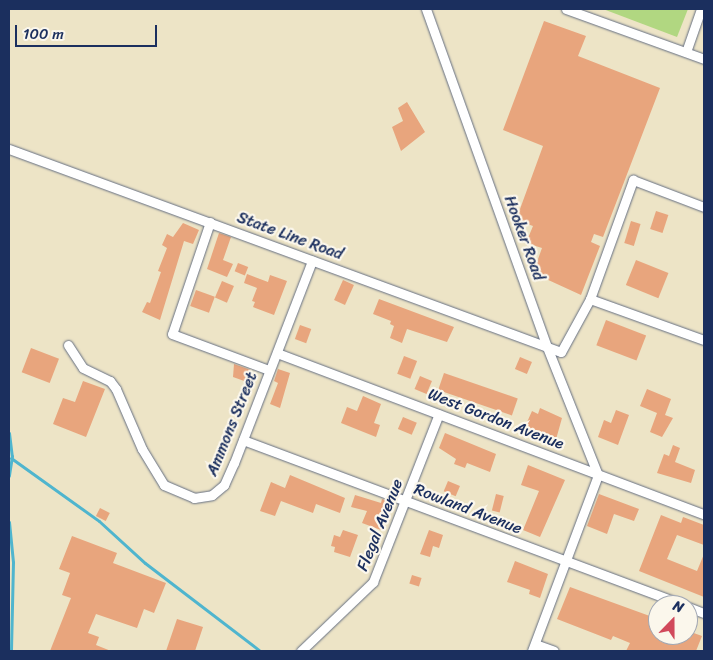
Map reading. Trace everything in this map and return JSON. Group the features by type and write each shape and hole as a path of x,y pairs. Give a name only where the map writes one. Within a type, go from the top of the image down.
{"street":[{"name":"Hooker Road","path":"426,9 547,347 598,475"},
{"path":"566,9 704,59"},
{"path":"686,52 701,9"},
{"name":"State Line Road","path":"9,149 561,352 590,299"},
{"path":"704,207 633,180 590,299 704,340"},
{"path":"210,222 172,334 269,370"},
{"name":"Ammons Street","path":"68,345 80,364 110,381 116,389 142,449 169,488 194,498 217,492 224,485 243,440 312,261"},
{"name":"West Gordon Avenue","path":"277,352 704,514"},
{"name":"Flegal Avenue","path":"301,651 373,582 439,414"},
{"name":"Rowland Avenue","path":"243,440 657,595"},
{"path":"554,651 534,648 598,475"}],"green space":[{"path":"603,9 688,9 677,37"}],"building":[{"path":"544,21 586,36 578,56 660,88 603,237 594,234 591,242 600,246 581,295 533,273 542,248 526,243 533,226 516,220 543,146 503,130"},
{"path":"407,102 425,132 401,151 392,127 403,121 398,108"},
{"path":"656,211 668,215 662,233 650,229"},
{"path":"631,221 641,224 634,246 624,243"},
{"path":"183,223 199,230 193,244 184,241 160,320 142,312 147,302 150,303 161,272 158,271 167,248 162,245 167,234 173,237"},
{"path":"219,233 231,237 223,260 233,264 227,277 207,269"},
{"path":"636,260 668,273 658,298 626,285"},
{"path":"238,263 248,267 245,275 235,271"},
{"path":"247,274 268,282 270,275 287,281 274,315 253,307 255,302 252,301 257,288 244,283"},
{"path":"343,280 354,285 345,305 334,300"},
{"path":"222,281 234,286 227,303 215,298"},
{"path":"196,290 215,297 209,313 190,306"},
{"path":"379,299 454,327 447,342 407,329 402,343 390,338 394,326 390,324 391,321 373,314"},
{"path":"606,320 646,335 636,361 596,345"},
{"path":"300,325 311,329 306,343 295,339"},
{"path":"31,348 59,359 50,383 22,372"},
{"path":"404,356 417,361 410,379 397,374"},
{"path":"520,357 532,362 527,374 515,369"},
{"path":"234,364 251,370 247,382 233,377"},
{"path":"278,369 290,373 280,408 270,404 278,383 274,381"},
{"path":"444,373 518,398 512,415 438,390"},
{"path":"420,376 432,381 426,394 415,389"},
{"path":"83,381 105,389 86,437 53,424 63,398 75,402"},
{"path":"647,389 671,399 665,415 673,418 662,437 650,432 657,413 640,406"},
{"path":"363,396 381,404 374,423 380,425 376,437 341,423 347,407 357,411"},
{"path":"540,408 562,418 555,443 524,429 532,411 538,414"},
{"path":"616,410 629,415 618,445 598,437 604,420 611,423"},
{"path":"403,417 417,423 412,435 398,429"},
{"path":"445,433 496,454 490,472 467,463 465,468 454,464 456,459 439,448"},
{"path":"673,445 680,448 675,462 695,470 691,483 657,473 664,454 669,456"},
{"path":"528,465 565,480 540,537 523,530 539,491 521,485"},
{"path":"290,475 345,498 340,513 316,504 313,513 281,501 275,516 260,511 271,482 285,488"},
{"path":"448,481 460,486 456,496 444,491"},
{"path":"496,494 504,496 500,512 492,510"},
{"path":"599,494 639,509 634,521 614,514 607,534 587,526"},
{"path":"355,495 381,503 382,499 391,502 381,530 362,523 367,511 351,507"},
{"path":"100,508 110,513 106,521 96,516"},
{"path":"661,515 681,523 683,517 704,525 704,545 677,535 667,559 697,571 704,554 704,597 639,571"},
{"path":"343,530 358,535 350,557 334,552 335,547 331,546 334,535 340,537"},
{"path":"429,530 443,535 439,548 433,546 430,557 420,554"},
{"path":"72,536 117,553 113,563 166,583 154,613 144,609 137,628 96,614 88,633 99,637 96,645 111,651 50,651 71,598 62,595 70,573 59,569"},
{"path":"515,561 548,574 540,598 529,594 530,590 507,582"},
{"path":"412,575 422,578 419,587 409,584"},
{"path":"570,587 648,615 648,645 698,645 698,635 702,636 696,651 626,651 630,643 613,636 611,640 557,619"},
{"path":"177,619 203,627 195,651 166,651"}],"waterway":[{"path":"9,433 12,456 9,476"},
{"path":"11,458 99,521 145,563 260,651"},
{"path":"9,522 13,562 11,651"}]}
